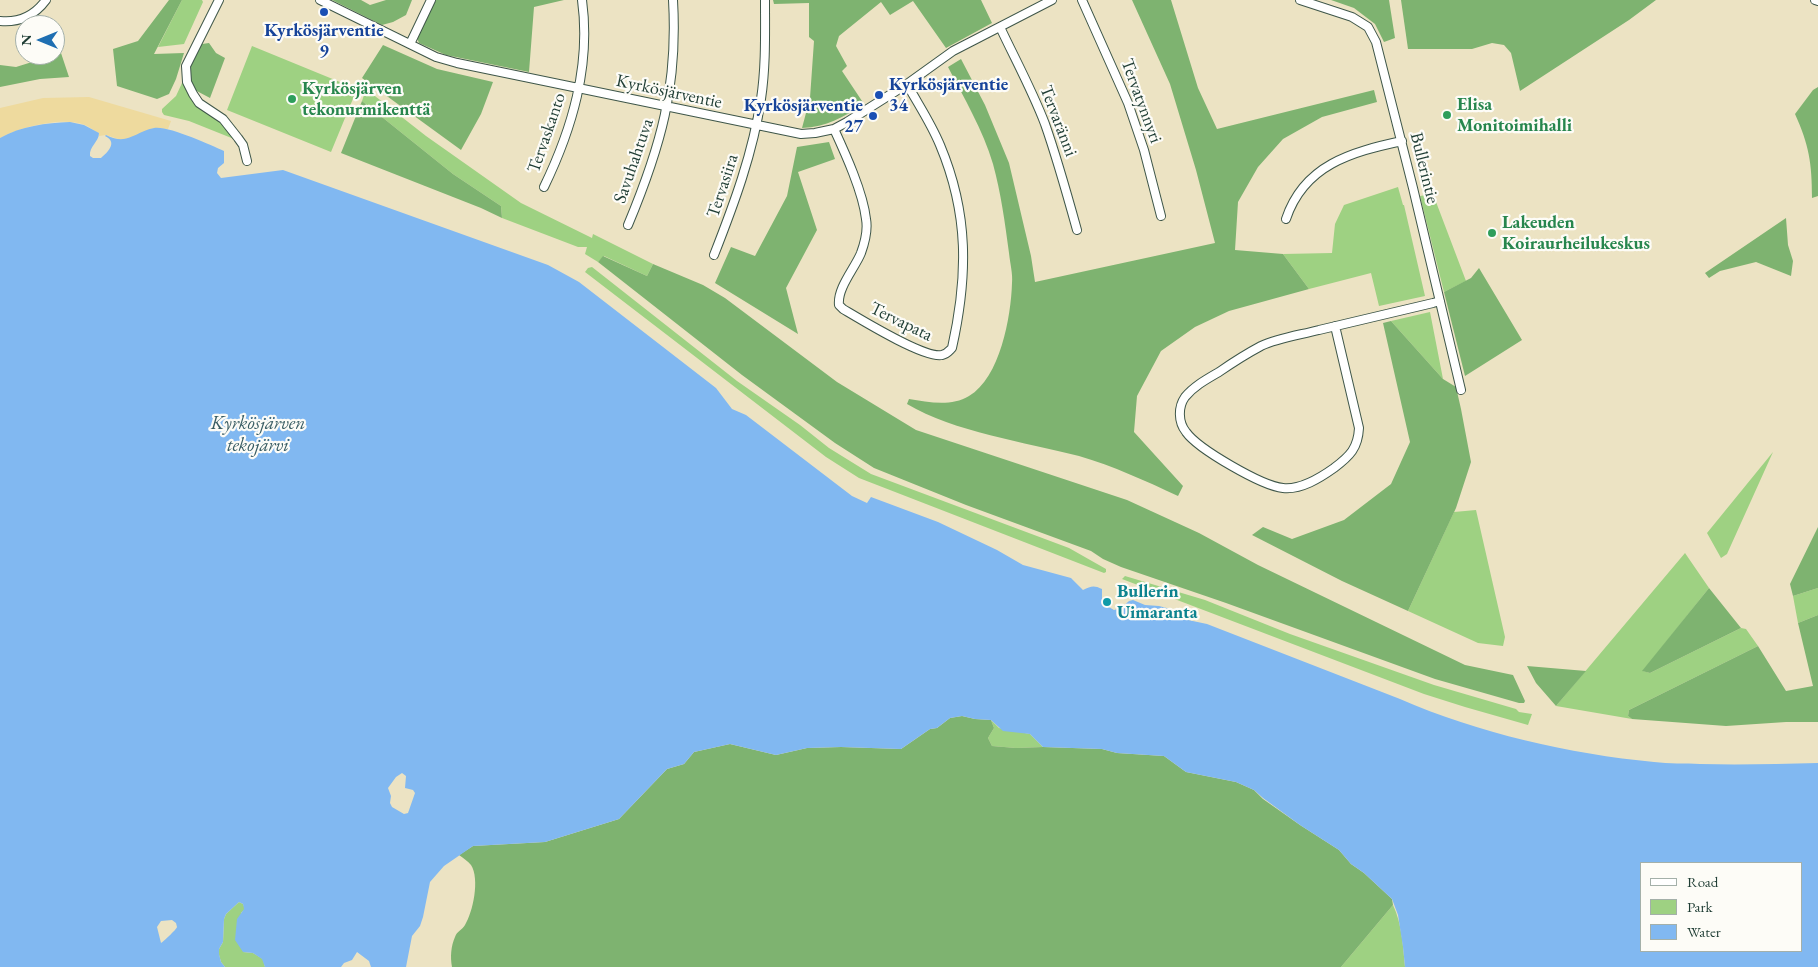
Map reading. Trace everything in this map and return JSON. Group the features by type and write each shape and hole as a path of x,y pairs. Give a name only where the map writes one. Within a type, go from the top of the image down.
{"street":[{"path":"0,21 16,21 29,16 40,8 46,0"},
{"path":"219,0 186,66 187,82 192,94 199,103 223,119 238,138 243,145 247,161"},
{"name":"Kyrkösjärventie","path":"320,0 436,57 457,63 800,134 834,129 907,84 953,51 1052,0"},
{"path":"410,44 431,0"},
{"name":"Tervaskanto","path":"544,187 562,148 573,115 579,88 585,39 582,0"},
{"name":"Savuhahtuva","path":"628,225 652,166 667,107 674,53 673,0"},
{"name":"Tervasiira","path":"714,255 745,172 756,125 761,98 764,63 765,0"},
{"name":"Tervatynnyri","path":"1082,0 1128,102 1144,150 1161,216"},
{"name":"Bullerintie","path":"1300,0 1352,17 1368,27 1378,50 1462,390"},
{"name":"Tervaränni","path":"1000,27 1044,123 1060,168 1077,230"},
{"name":"Tervapata","path":"834,129 856,185 866,220 866,237 861,254 840,294 839,305 903,343 934,355 942,356 952,348 960,313 963,286 962,226 950,170 940,143 907,84"},
{"path":"1286,219 1291,202 1302,187 1331,163 1349,155 1402,142"},
{"path":"1336,326 1359,428 1358,440 1352,451 1344,461 1327,473 1299,487 1284,488 1267,485 1229,464 1193,440 1185,431 1180,420 1180,410 1184,398 1194,388 1262,346 1277,340 1440,301"}],"green space":[{"path":"169,0 182,0 154,54 184,53 169,94 157,99 117,86 113,49 138,41"},
{"path":"182,0 202,0 203,2 184,44 158,47"},
{"path":"332,0 361,0 370,5 386,0 412,0 406,15 382,25"},
{"path":"436,0 564,0 534,7 529,72 446,55 419,43 417,38"},
{"path":"773,0 981,0 992,23 946,48 913,1 890,15 881,2 839,36 836,46 847,66 842,71 864,104 819,126 802,128 810,98 814,41 809,37 809,3 774,4"},
{"path":"1132,0 1171,0 1198,88 1217,129 1374,90 1377,102 1322,117 1283,139 1258,167 1238,202 1235,250 1283,254 1309,289 1229,311 1195,327 1161,351 1137,396 1134,432 1183,486 1178,496 1092,460 968,429 926,414 907,404 909,399 939,403 955,402 969,396 980,387 989,376 1002,346 1009,312 1012,272 996,175 979,127 948,67 961,59 985,105 1009,163 1031,256 1035,282 1215,243 1196,170 1170,84"},
{"path":"1331,0 1389,0 1395,38 1384,42 1375,24 1354,8"},
{"path":"1401,0 1656,0 1629,20 1520,91 1511,53 1504,45 1492,43 1472,49 1408,49"},
{"path":"209,43 216,53 225,58 210,98 193,89 190,77 192,60 202,44"},
{"path":"383,45 437,69 493,82 481,114 461,150 362,78"},
{"name":"Kyrkösjärven tekonurmikenttä","path":"252,46 357,89 331,152 227,110"},
{"path":"0,65 16,67 22,65 65,65 69,77 40,79 0,87"},
{"path":"182,83 184,83 197,105 219,120 234,139 189,121 164,115 162,109 176,96"},
{"path":"1818,87 1818,196 1812,198 1809,154 1804,135 1795,114 1813,90"},
{"path":"366,89 426,136 521,203 592,238 593,234 653,264 647,276 604,256 598,262 585,254 587,247 578,247 502,218 501,206 453,174 362,101"},
{"path":"362,101 453,174 501,206 502,218 341,153"},
{"path":"829,142 835,159 798,172 817,230 786,288 798,334 715,283 731,247 755,256 787,196 797,147"},
{"path":"1398,187 1425,296 1379,306 1371,273 1309,289 1283,254 1332,253 1335,224 1344,205"},
{"path":"1433,194 1466,281 1444,292 1420,196"},
{"path":"1786,218 1788,245 1793,261 1791,276 1756,262 1720,271 1709,278 1705,273"},
{"path":"603,256 647,276 653,264 703,285 725,298 837,382 916,430 1127,500 1199,533 1258,565 1465,665 1513,675 1525,701 1524,703 1519,703 1435,679 1121,567 1091,551 966,505 874,468 835,443 742,375 598,262"},
{"path":"592,267 737,381 800,425 829,448 871,474 1069,548 1106,569 1106,572 1104,573 859,478 826,457 585,272 588,268"},
{"path":"1479,268 1522,340 1465,376 1444,292 1471,278"},
{"path":"1430,312 1443,379 1391,321"},
{"path":"1391,321 1443,379 1456,387 1471,462 1456,508 1408,611 1342,581 1252,535 1263,527 1292,539 1344,520 1391,484 1410,442 1383,323"},
{"path":"1773,452 1727,554 1721,558 1707,533"},
{"path":"1476,510 1505,637 1503,646 1478,643 1408,611 1454,512"},
{"path":"1818,527 1818,588 1793,596 1790,584"},
{"path":"1685,553 1709,588 1643,671 1650,673 1741,628 1746,629 1758,646 1629,710 1628,716 1632,719 1556,706"},
{"path":"1125,576 1205,600 1290,634 1434,685 1516,709 1519,712 1532,714 1528,725 1424,694 1122,579"},
{"path":"1709,588 1741,628 1650,673 1642,671"},
{"path":"1818,588 1818,615 1798,623 1793,596"},
{"path":"1818,615 1818,722 1726,726 1632,719 1628,716 1629,710 1758,646 1786,691 1813,686 1798,623"},
{"path":"1527,666 1586,671 1556,706 1536,683"},
{"path":"962,716 991,720 994,728 988,738 992,746 1102,749 1117,753 1164,756 1186,772 1236,782 1254,790 1263,799 1339,850 1351,864 1364,873 1392,899 1393,905 1341,967 452,967 451,955 453,944 456,935 464,927 468,919 473,904 475,887 474,871 471,865 459,855 473,846 545,842 619,819 667,769 684,764 694,752 730,744 776,755 807,748 901,749 930,729 937,728 950,718"},
{"path":"991,720 999,728 1030,734 1043,747 1016,748 992,746 988,738 994,728"},
{"path":"239,902 243,904 245,909 241,913 243,952 253,953 263,959 265,967 225,967 221,962 219,949 223,942 224,919 226,914"},
{"path":"1393,905 1400,927 1405,967 1341,967"}],"sand":[{"path":"89,97 171,121 168,129 154,128 121,140 106,135 99,136 99,133 85,125 65,122 42,124 19,130 0,138 0,108 43,98"}],"water":[{"name":"Kyrkösjärven tekojärvi","path":"70,122 84,125 99,133 90,153 90,156 93,158 101,158 110,147 111,141 106,135 126,139 154,128 169,129 224,151 224,163 218,168 217,173 221,178 283,170 548,265 579,282 716,388 732,409 746,415 852,496 867,503 871,497 938,522 997,550 1023,565 1071,578 1083,590 1092,586 1102,589 1102,603 1114,610 1133,600 1145,605 1174,610 1188,620 1207,624 1430,711 1492,732 1557,748 1665,763 1818,763 1818,967 1405,967 1398,915 1392,899 1364,873 1351,864 1339,850 1300,825 1254,790 1236,782 1186,772 1164,756 1117,753 1102,749 1043,747 1030,734 1003,731 991,720 962,716 950,718 937,728 930,729 901,749 807,748 776,755 730,744 694,752 684,764 667,769 619,819 545,842 473,846 444,866 430,882 423,917 420,926 412,936 406,967 371,967 369,961 357,952 352,960 344,963 341,967 265,967 262,959 253,953 243,952 235,940 237,919 244,909 243,904 239,902 226,914 224,919 223,942 219,949 219,954 221,962 225,967 0,967 0,138 25,128 43,124","holes":["402,773 406,776 405,788 413,790 415,793 408,813 404,814 392,807 388,788 396,777","172,920 176,923 177,927 161,943 157,927 161,921"]}],"place":[{"name":"Kyrkösjärventie 9","path":"324,12"},
{"name":"Kyrkösjärventie 34","path":"879,95"},
{"name":"Kyrkösjärven tekonurmikenttä","path":"292,99"},
{"name":"Elisa Monitoimihalli","path":"1447,115"},
{"name":"Kyrkösjärventie 27","path":"873,116"},
{"name":"Lakeuden Koiraurheilukeskus","path":"1492,233"},
{"name":"Bullerin Uimaranta","path":"1107,602"}]}
